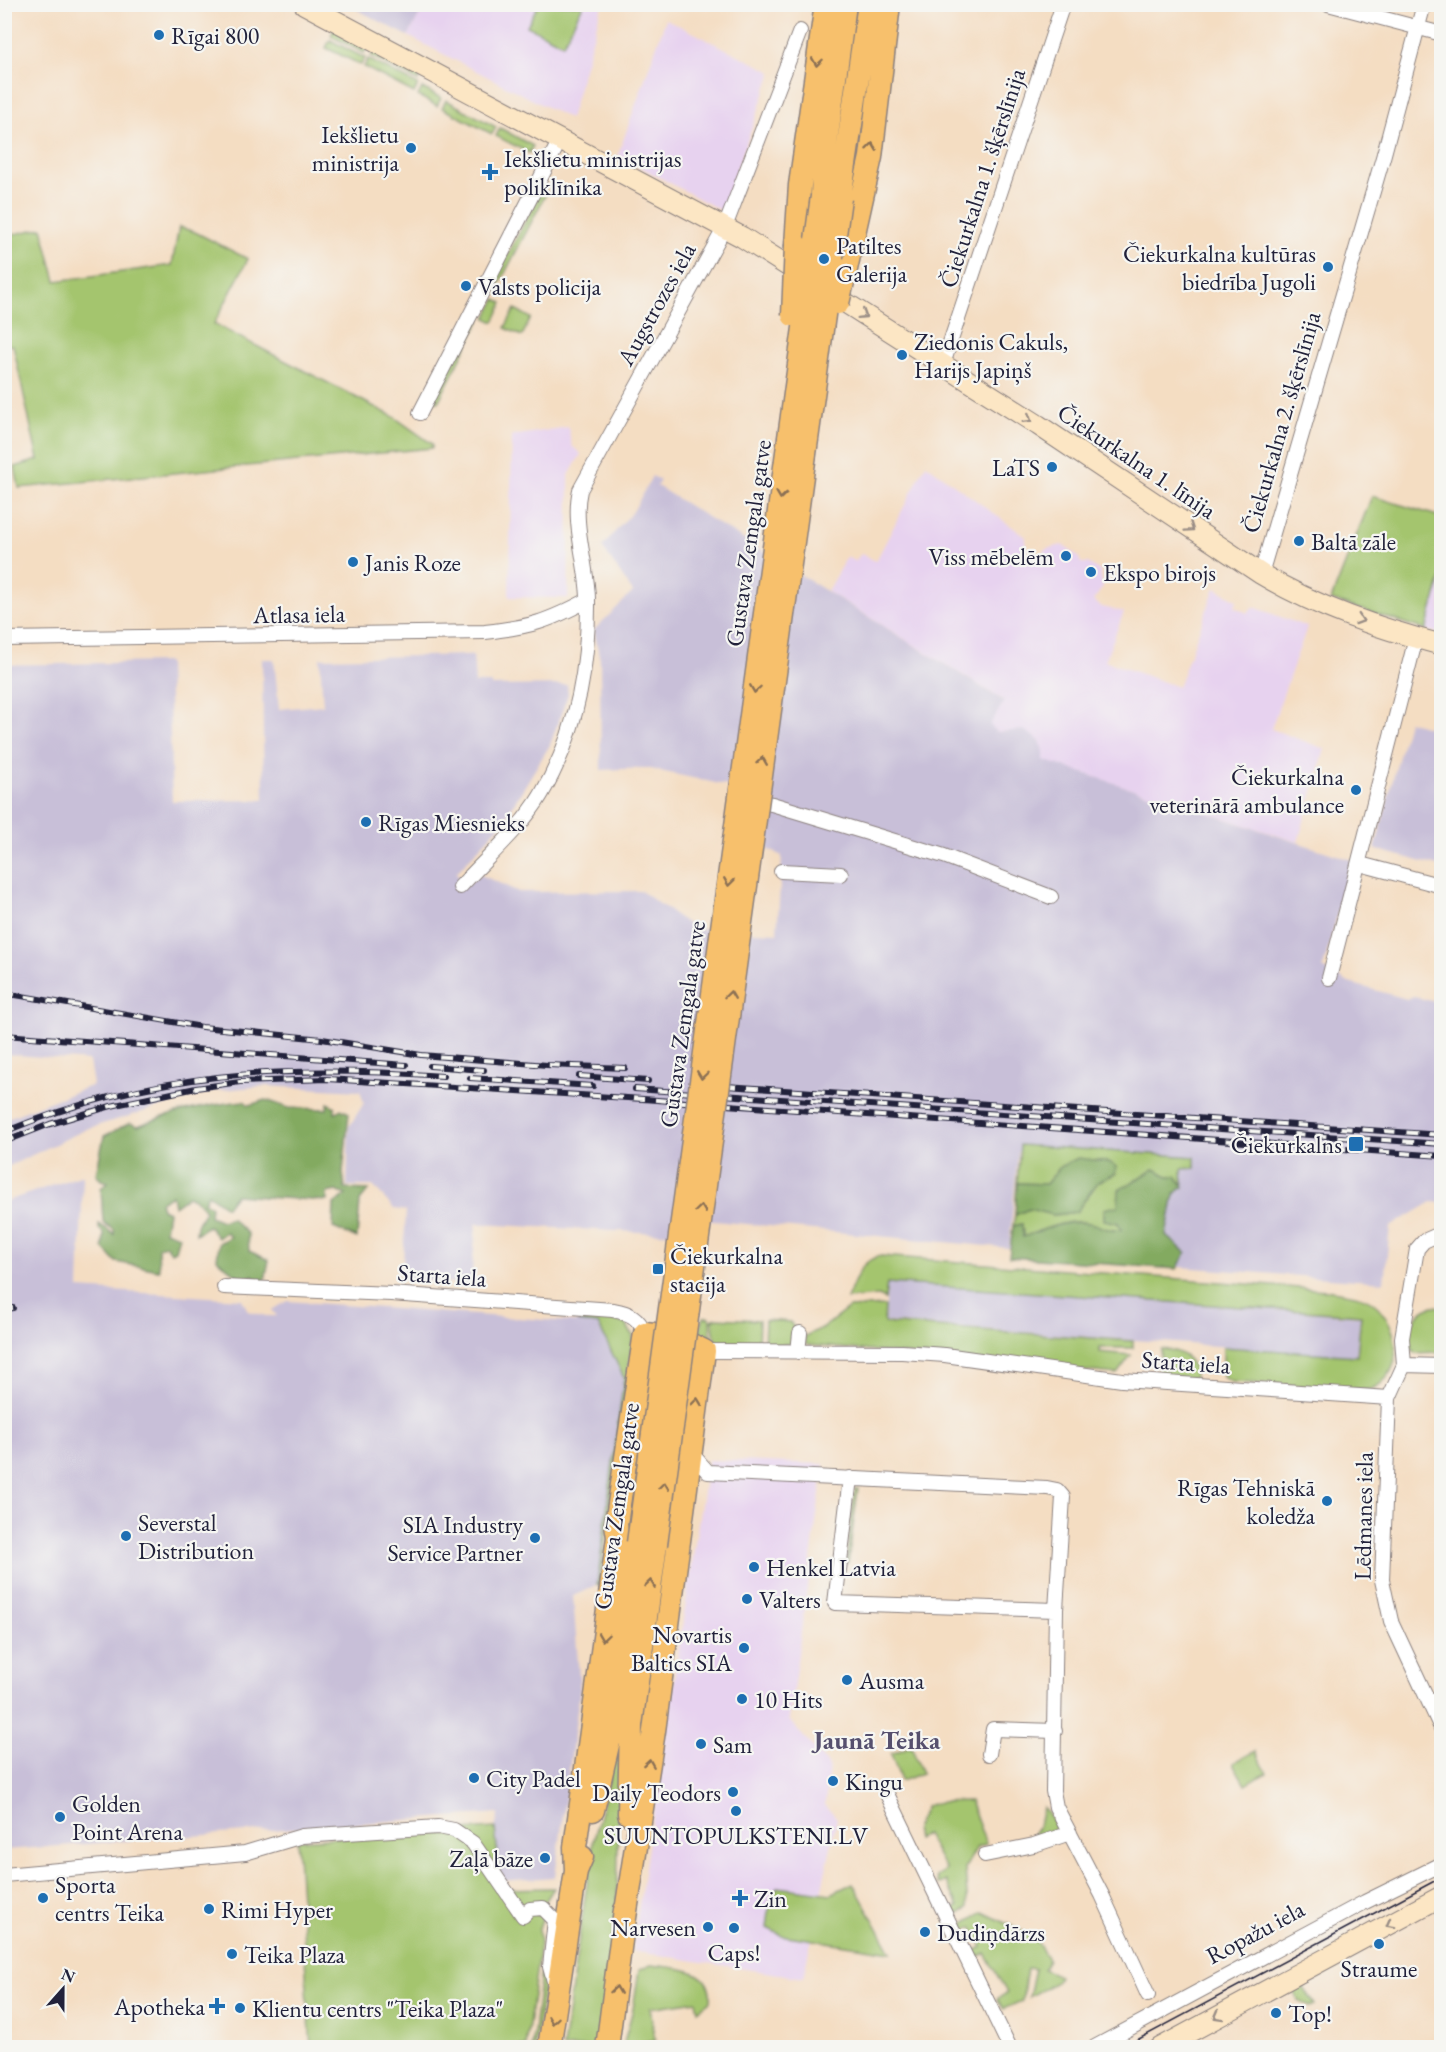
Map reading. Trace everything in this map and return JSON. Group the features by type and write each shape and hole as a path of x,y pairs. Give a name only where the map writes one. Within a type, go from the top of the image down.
{"main road":[{"path":"797,440 800,185 826,4"},
{"name":"Gustava Zemgala gatve","path":"797,440 824,157 845,4"},
{"name":"Gustava Zemgala gatve","path":"549,2048 576,1871 585,1847 614,1723 647,1543 797,440 869,4"},
{"path":"797,440 870,157 889,4"},
{"path":"576,1871 575,1847 618,1537 616,1524 645,1333 673,1336 704,1352 690,1453 687,1494 624,1924"},
{"name":"Gustava Zemgala gatve","path":"607,2048 624,1924 631,1725 647,1543"}],"street":[{"name":"Čiekurkalna 1. līnija","path":"304,4 725,227 943,364 1261,574 1322,607 1442,645"},
{"name":"Čiekurkalna 1. šķērslīnija","path":"943,364 1063,4"},
{"path":"1328,4 1442,34"},
{"name":"Čiekurkalna 2. šķērslīnija","path":"1261,574 1384,154 1424,4"},
{"name":"Augstrozes iela","path":"460,887 541,795 569,736 581,697 588,600 586,566 577,522 580,490 725,227 800,31"},
{"path":"420,413 560,140"},
{"name":"Atlasa iela","path":"4,639 485,632 524,628 551,620 588,600"},
{"path":"1329,978 1416,638"},
{"path":"733,798 772,804 944,856 1051,897"},
{"path":"1360,864 1442,886"},
{"path":"781,871 841,874"},
{"path":"1389,1398 1404,1365 1402,1338 1417,1249 1424,1241 1442,1233"},
{"name":"Starta iela","path":"224,1287 391,1294 613,1310 629,1313 640,1320 645,1333"},
{"path":"798,1352 800,1333"},
{"name":"Starta iela","path":"704,1352 945,1355 1122,1380 1389,1398"},
{"path":"1404,1365 1442,1366"},
{"name":"Lēdmanes iela","path":"1389,1398 1382,1580 1391,1621 1442,1730"},
{"path":"690,1453 708,1472 1057,1490 1063,1497 1056,1610 1053,1791 1056,1807 1148,1995"},
{"path":"687,1494 708,1472"},
{"path":"850,1478 835,1603 1056,1610"},
{"path":"989,1754 993,1729 1055,1731"},
{"path":"886,1792 1010,2048"},
{"path":"4,1875 245,1853 302,1836 438,1827 454,1830 473,1843 523,1916 530,1909 543,1908 555,1920 550,1967 557,1993"},
{"path":"985,1855 1034,1845 1070,1833"},
{"name":"Ropažu iela","path":"1093,2048 1365,1902 1442,1864"},
{"path":"1160,2048 1442,1896"}],"shaded area":[{"path":"425,4 408,36 348,5"},
{"path":"425,5 602,5 570,119 408,36"},
{"path":"666,19 772,72 722,211 618,155"},
{"path":"568,427 572,446 581,454 569,475 568,598 509,597 512,436"},
{"path":"926,464 1026,537 1025,548 1030,550 1023,552 1037,561 1046,549 1062,545 1078,556 1081,563 1088,563 1100,571 1103,587 1093,601 1102,607 1124,612 1105,661 1178,687 1215,588 1237,600 1235,607 1247,613 1254,607 1307,627 1271,729 1325,749 1298,842 1042,760 1040,741 1024,731 997,732 989,725 1003,700 827,591 847,556 855,561 861,554 876,561"},
{"path":"652,476 660,480 657,486 1004,701 990,725 997,732 1024,730 1040,741 1044,752 1043,760 1352,860 1323,968 1349,983 1407,999 1414,997 1441,1003 1441,1203 1432,1202 1390,1227 1384,1282 1152,1265 1161,1161 1018,1151 1009,1248 703,1220 700,1235 476,1224 471,1284 402,1279 406,1211 394,1209 373,1186 347,1186 349,1127 364,1103 360,1091 264,1086 213,1091 89,1128 5,1168 5,1119 93,1085 89,1061 5,1054 5,665 168,662 172,801 264,800 262,659 274,659 279,709 323,705 320,658 473,655 475,683 491,683 491,686 567,685 568,694 550,745 502,823 456,873 468,884 479,874 519,892 641,891 688,924 689,929 777,933 782,856 730,831 734,787 646,768 601,770 600,660 594,630 633,592 602,547 634,510"},
{"path":"1441,579 1441,634 1426,630"},
{"path":"1408,721 1441,731 1441,867 1375,849"},
{"path":"83,1175 79,1289 242,1299 248,1311 266,1316 277,1316 272,1310 288,1301 598,1324 624,1378 597,1585 573,1596 580,1689 555,1877 500,1881 495,1828 499,1813 5,1850 4,1202"},
{"path":"887,1283 1360,1316 1356,1356 885,1322"},
{"path":"708,1460 824,1464 789,1720 829,1766 825,1805 837,1818 803,1978 632,1951"}],"green space":[{"path":"538,5 583,5 563,44 527,26"},
{"path":"334,29 368,46 364,53 331,36"},
{"path":"330,40 365,58 361,65 326,48"},
{"path":"374,49 422,74 418,81 371,56"},
{"path":"368,59 418,85 414,93 364,67"},
{"path":"422,88 441,98 437,106 418,96"},
{"path":"446,100 496,127 492,134 442,108"},
{"path":"500,128 533,146 529,153 496,136"},
{"path":"542,189 547,192 494,294 489,291"},
{"path":"179,227 195,232 248,259 214,324 394,417 432,444 432,448 19,488 15,467 38,460 13,345 5,346 5,236 42,228 56,281 172,265"},
{"path":"496,299 503,303 494,322 486,318"},
{"path":"515,309 531,318 522,336 505,328"},
{"path":"476,317 481,319 438,402 433,399"},
{"path":"1372,496 1441,517 1441,578 1426,630 1331,600"},
{"path":"266,1100 289,1108 327,1109 328,1103 335,1107 335,1113 341,1109 349,1113 343,1172 345,1189 369,1190 360,1201 357,1238 333,1228 334,1204 346,1195 336,1191 327,1193 327,1201 235,1195 226,1207 208,1194 204,1202 211,1206 210,1216 222,1221 231,1218 248,1234 249,1251 269,1260 265,1281 257,1282 253,1275 242,1281 217,1259 219,1243 230,1237 226,1232 218,1238 208,1226 196,1234 197,1225 205,1211 198,1201 188,1196 174,1206 172,1195 160,1202 162,1209 168,1212 165,1231 179,1236 175,1250 171,1252 166,1245 158,1247 159,1270 116,1262 103,1248 104,1233 99,1229 99,1224 114,1234 114,1230 103,1222 101,1188 108,1182 101,1180 96,1174 104,1136 130,1123 138,1126 203,1107 244,1101 249,1105"},
{"path":"1020,1145 1195,1157 1195,1168 1182,1169 1183,1186 1176,1176 1168,1176 1154,1169 1118,1206 1104,1209 1105,1220 1118,1223 1121,1230 1072,1222 1023,1237 1022,1224 1013,1226 1015,1215 1029,1209 1054,1215 1076,1212 1098,1182 1115,1174 1061,1166 1046,1184 1017,1183"},
{"path":"1078,1158 1109,1162 1117,1167 1115,1174 1098,1182 1076,1212 1054,1215 1029,1209 1015,1215 1017,1183 1046,1184 1061,1166"},
{"path":"1154,1169 1168,1176 1176,1176 1183,1186 1174,1195 1166,1235 1186,1253 1177,1269 1009,1257 1013,1226 1022,1224 1023,1237 1055,1226 1081,1222 1121,1230 1118,1223 1104,1220 1104,1209 1118,1206 1119,1190"},
{"path":"881,1256 1326,1290 1350,1294 1367,1299 1382,1311 1394,1336 1396,1349 1394,1362 1390,1374 1369,1390 1231,1382 1223,1377 1223,1347 1357,1356 1361,1315 887,1283 885,1299 879,1296 847,1299 863,1266 868,1261"},
{"path":"885,1306 884,1323 1133,1341 1133,1348 1099,1348 1100,1352 1131,1355 1117,1374 805,1343 805,1336 824,1327 849,1308"},
{"path":"1433,1306 1441,1307 1441,1352 1415,1353 1408,1340 1411,1325 1420,1313"},
{"path":"612,1316 613,1320 626,1324 633,1336 599,1586 597,1585 624,1378 598,1324 577,1322"},
{"path":"704,1317 710,1317 711,1341 698,1336"},
{"path":"716,1318 759,1320 758,1346 716,1343 712,1320"},
{"path":"765,1320 790,1322 794,1328 790,1344 764,1346"},
{"path":"1161,1349 1185,1356 1192,1365 1195,1379 1158,1376"},
{"path":"855,1489 858,1489 848,1563 846,1563"},
{"path":"620,1735 617,1907 598,2047 563,2048 593,1843"},
{"path":"911,1746 922,1773 901,1781 891,1754"},
{"path":"1255,1751 1267,1773 1245,1784 1233,1763"},
{"path":"970,1801 986,1844 977,1847 965,1868 968,1909 954,1917 951,1910 958,1906 946,1881 938,1885 937,1876 946,1870 926,1834 917,1839 915,1829 926,1806 940,1802"},
{"path":"1043,1807 1056,1825 1055,1831 1029,1841 1039,1826"},
{"path":"495,1828 501,1889 554,1888 537,1914 543,1917 539,1928 540,1944 526,2047 311,2047 297,1840"},
{"path":"853,1883 891,1952 781,1935 767,1928 770,1903 777,1887 831,1894"},
{"path":"983,1912 1034,1937 1048,1959 1043,1969 1059,1976 1056,1982 1029,1997 1035,1969 1027,1968 1022,2001 1003,2009 997,1999 1007,1993 985,1953 975,1958 971,1953 982,1947 972,1927 961,1932 958,1927"},
{"path":"547,1922 552,1929 535,2047 532,2048"},
{"path":"651,1965 691,1971 699,1975 706,1981 710,1990 710,2001 698,2010 696,2001 650,2008 655,2041 623,2046 633,2009 639,1970"},
{"path":"1302,1985 1315,2005 1310,2007 1299,2001 1293,1990"}],"tram line":[{"path":"1122,2048 1442,1877"}],"railway":[{"path":"4,993 202,1027 322,1039 421,1055 547,1065 625,1068"},
{"path":"4,1035 406,1065"},
{"path":"430,1066 484,1070"},
{"path":"4,1132 60,1111 114,1096 167,1084 220,1077 328,1071 443,1076"},
{"path":"579,1076 648,1081"},
{"path":"470,1078 593,1086"},
{"path":"4,1142 50,1124 111,1106 196,1088 240,1082 327,1079 643,1099 1442,1156"},
{"path":"726,1086 1442,1135"},
{"path":"635,1089 1442,1144"},
{"path":"4,1309 13,1308"}],"place":[{"name":"Rīgai 800","path":"159,35"},
{"name":"Iekšlietu ministrija","path":"411,148"},
{"name":"Iekšlietu ministrijas poliklīnika","path":"490,172"},
{"name":"Patiltes Galerija","path":"824,259"},
{"name":"Čiekurkalna kultūras biedrība Jugoli","path":"1328,267"},
{"name":"Valsts policija","path":"466,286"},
{"name":"Ziedonis Cakuls, Harijs Japiņš","path":"902,355"},
{"name":"LaTS","path":"1052,467"},
{"name":"Baltā zāle","path":"1299,541"},
{"name":"Viss mēbelēm","path":"1066,556"},
{"name":"Janis Roze","path":"353,562"},
{"name":"Ekspo birojs","path":"1091,572"},
{"name":"Čiekurkalna veterinārā ambulance","path":"1356,790"},
{"name":"Rīgas Miesnieks","path":"366,822"},
{"name":"Čiekurkalns","path":"1356,1144"},
{"name":"Čiekurkalna stacija","path":"658,1269"},
{"name":"Rīgas Tehniskā koledža","path":"1327,1501"},
{"name":"Severstal Distribution","path":"126,1536"},
{"name":"SIA Industry Service Partner","path":"535,1538"},
{"name":"Henkel Latvia","path":"754,1567"},
{"name":"Valters","path":"747,1599"},
{"name":"Novartis Baltics SIA","path":"744,1648"},
{"name":"Ausma","path":"847,1680"},
{"name":"10 Hits","path":"742,1699"},
{"name":"Sam","path":"701,1744"},
{"name":"City Padel","path":"474,1778"},
{"name":"Kingu","path":"833,1781"},
{"name":"Daily Teodors","path":"733,1792"},
{"name":"SUUNTOPULKSTENI.LV","path":"736,1811"},
{"name":"Golden Point Arena","path":"60,1817"},
{"name":"Zaļā bāze","path":"545,1858"},
{"name":"Sporta centrs Teika","path":"43,1898"},
{"name":"Zin","path":"740,1898"},
{"name":"Rimi Hyper","path":"209,1909"},
{"name":"Narvesen","path":"708,1927"},
{"name":"Caps!","path":"734,1928"},
{"name":"Dudiņdārzs","path":"925,1932"},
{"name":"Straume","path":"1379,1944"},
{"name":"Teika Plaza","path":"232,1954"},
{"name":"Apotheka","path":"217,2006"},
{"name":"Klientu centrs \"Teika Plaza\"","path":"240,2008"},
{"name":"Top!","path":"1276,2013"}],"district":[{"name":"Jaunā Teika","path":"877,1740"}]}
